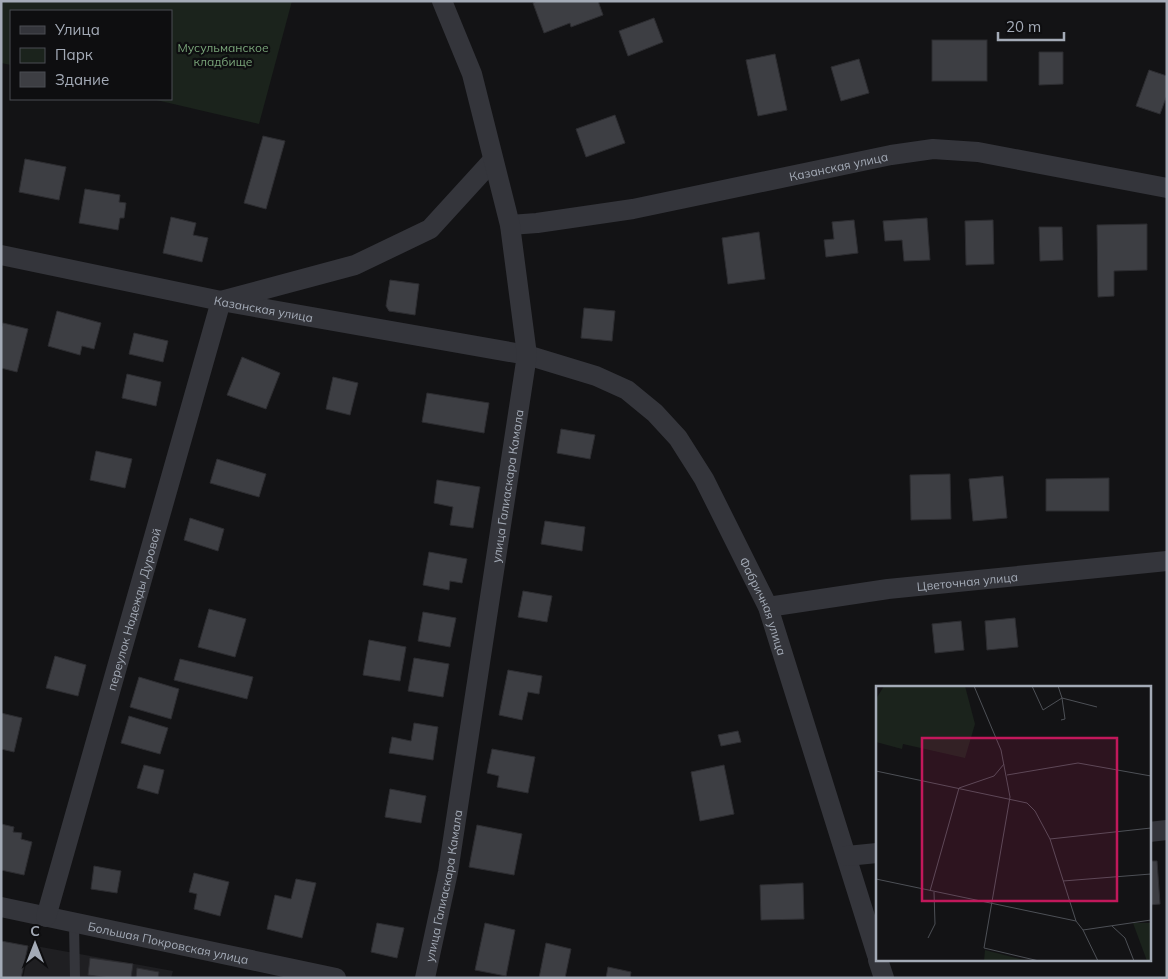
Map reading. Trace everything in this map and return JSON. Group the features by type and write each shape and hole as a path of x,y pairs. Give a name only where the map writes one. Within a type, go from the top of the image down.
{"street":[{"name":"улица Галиаскара Камала","path":"425,978 448,872 527,355 510,225 472,74 442,1"},
{"name":"Казанская улица","path":"510,225 633,209 891,155 933,149 978,152 1167,188"},
{"path":"221,301 355,265 430,229 493,160"},
{"name":"Казанская улица","path":"1,255 221,301 527,355"},
{"name":"переулок Надежды Дуровой","path":"46,917 221,301"},
{"name":"Фабричная улица","path":"527,355 596,376 627,390 655,413 678,438 704,479 768,607 876,952"},
{"name":"Цветочная улица","path":"768,607 888,589 1167,560"},
{"path":"1150,832 1167,830"},
{"path":"847,856 876,854"},
{"name":"Большая Покровская улица","path":"1,907 336,978"},
{"path":"879,962 884,978"}],"lane":[{"path":"74,923 75,978"}],"shaded area":[{"path":"30,945 173,971 171,978 23,978"}],"green space":[{"name":"Мусульманское кладбище","path":"1,1 292,1 259,124 156,100 172,100 172,10 10,10 10,65 1,63"}],"building":[{"path":"537,1 598,1 603,15 571,27 570,23 544,33 533,3"},
{"path":"654,18 663,42 628,56 619,31"},
{"path":"932,40 987,40 987,81 932,81"},
{"path":"1039,52 1063,52 1063,84 1039,85"},
{"path":"775,54 787,110 758,116 746,60"},
{"path":"859,59 869,93 841,101 831,67"},
{"path":"1149,70 1167,76 1167,95 1160,114 1136,106"},
{"path":"615,115 625,143 586,157 576,129"},
{"path":"263,136 285,141 266,209 244,203"},
{"path":"25,159 66,167 59,200 19,192"},
{"path":"85,189 120,195 119,202 126,203 124,218 120,218 118,230 79,223"},
{"path":"171,217 196,223 193,235 208,238 202,262 163,253"},
{"path":"927,218 930,260 904,261 902,240 885,241 883,221"},
{"path":"854,220 858,253 826,257 824,240 834,239 832,222"},
{"path":"993,220 994,264 966,265 965,221"},
{"path":"1147,224 1147,270 1114,271 1114,296 1098,297 1097,225"},
{"path":"1039,227 1062,227 1063,260 1040,261"},
{"path":"759,232 765,279 728,284 722,238"},
{"path":"390,280 419,284 415,315 389,311 386,306"},
{"path":"584,308 615,311 612,341 581,338"},
{"path":"57,311 101,323 94,349 82,346 80,355 48,346"},
{"path":"3,323 28,329 17,372 1,368 1,329"},
{"path":"134,333 168,341 163,362 129,354"},
{"path":"242,357 280,373 266,409 227,395"},
{"path":"127,374 161,382 156,406 122,398"},
{"path":"333,377 358,383 350,415 326,409"},
{"path":"427,393 489,403 484,433 422,422"},
{"path":"561,429 595,435 590,459 557,453"},
{"path":"96,451 132,459 125,488 90,480"},
{"path":"217,459 266,474 259,497 210,483"},
{"path":"950,474 951,519 911,520 910,475"},
{"path":"1003,476 1007,518 973,521 969,479"},
{"path":"1109,478 1109,511 1046,511 1046,479"},
{"path":"437,480 480,487 473,528 450,525 453,507 434,503"},
{"path":"190,518 224,529 218,551 184,540"},
{"path":"545,521 585,527 582,551 541,544"},
{"path":"429,552 467,559 462,583 450,581 449,590 423,585"},
{"path":"523,591 552,596 547,622 518,617"},
{"path":"209,609 246,619 235,657 198,647"},
{"path":"423,612 456,618 450,647 418,641"},
{"path":"1015,618 1018,647 987,650 985,621"},
{"path":"961,621 964,650 935,653 932,624"},
{"path":"369,640 406,647 400,681 363,675"},
{"path":"55,656 86,665 78,696 46,688"},
{"path":"414,658 449,664 443,697 408,691"},
{"path":"180,659 253,677 247,699 174,680"},
{"path":"508,670 542,676 539,694 528,692 522,720 499,715"},
{"path":"139,677 179,689 171,719 130,707"},
{"path":"1,713 22,718 14,752 1,749"},
{"path":"129,716 168,728 160,754 121,743"},
{"path":"414,723 438,727 433,760 389,753 392,737 411,741"},
{"path":"738,731 741,742 721,746 718,735"},
{"path":"492,749 535,757 528,793 497,787 499,776 487,773"},
{"path":"144,765 164,770 158,794 137,788"},
{"path":"724,765 734,814 700,821 691,772"},
{"path":"390,789 426,796 421,823 385,817"},
{"path":"1,824 14,827 13,832 22,833 21,839 32,842 24,875 1,870"},
{"path":"477,825 522,834 514,875 469,867"},
{"path":"1150,861 1157,861 1160,904 1150,905"},
{"path":"94,866 121,871 117,893 91,889"},
{"path":"194,873 229,882 220,916 194,909 197,894 189,892"},
{"path":"296,879 316,883 302,938 267,929 275,895 291,899"},
{"path":"803,883 804,919 761,920 760,885"},
{"path":"377,923 404,928 397,958 371,952"},
{"path":"485,923 515,930 506,976 475,970"},
{"path":"1,941 28,946 21,978 1,978"},
{"path":"546,943 571,949 565,978 539,978"},
{"path":"90,958 133,964 131,978 88,975"},
{"path":"608,967 631,972 630,978 606,978"},
{"path":"137,968 159,972 158,978 136,978"}]}
